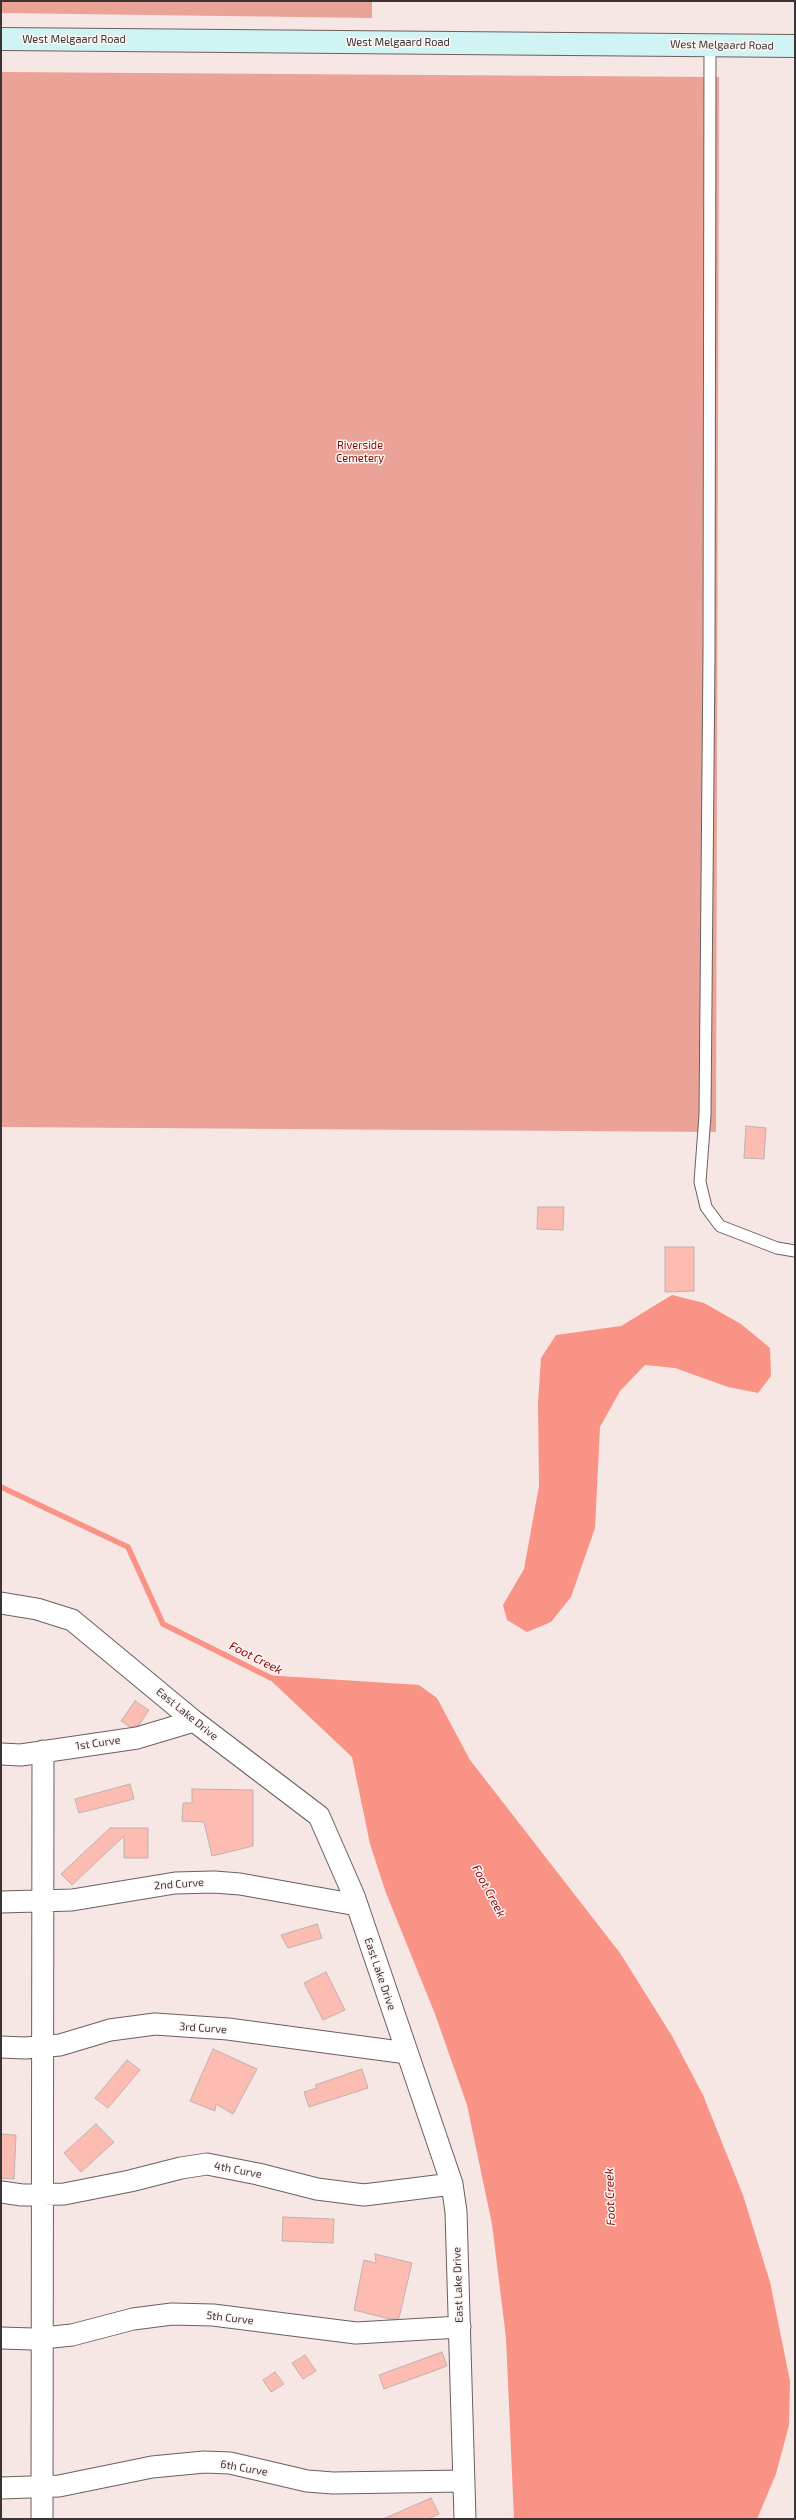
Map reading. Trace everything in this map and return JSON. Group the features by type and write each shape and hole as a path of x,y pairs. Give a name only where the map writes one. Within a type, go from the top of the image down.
{"main road":[{"name":"West Melgaard Road","path":"1,39 795,46"}],"street":[{"name":"East Lake Drive","path":"1,1603 37,1609 72,1620 194,1721 319,1816 357,1905 452,2184 456,2212 465,2519"},
{"name":"1st Curve","path":"1,1754 21,1755 137,1738 194,1721"},
{"path":"42,2519 43,1751"},
{"name":"2nd Curve","path":"1,1902 72,1900 175,1883 214,1882 357,1905"},
{"name":"3rd Curve","path":"1,2047 43,2047 60,2045 110,2030 155,2024 228,2029 407,2053"},
{"name":"4th Curve","path":"1,2192 43,2194 69,2193 130,2181 180,2168 207,2164 258,2174 317,2189 364,2195 452,2184"},
{"name":"5th Curve","path":"1,2338 43,2338 72,2335 133,2319 172,2314 213,2315 356,2333 460,2327"},
{"name":"6th Curve","path":"1,2488 59,2486 152,2467 204,2462 230,2463 307,2481 333,2483 464,2481"}],"lane":[{"path":"710,45 709,653 705,1115 700,1182 706,1206 720,1226 777,1248 795,1251"}],"green space":[{"path":"1,1 372,1 372,18 1,13"},
{"name":"Riverside Cemetery","path":"1,72 719,77 716,1132 1,1127"}],"water":[{"path":"672,1295 704,1303 741,1324 770,1348 771,1376 758,1393 728,1387 675,1368 645,1365 620,1391 600,1427 595,1528 571,1597 551,1622 527,1632 507,1620 503,1605 524,1569 539,1486 538,1402 541,1358 556,1335 621,1326"},
{"path":"265,1675 419,1685 437,1698 470,1760 620,1953 672,2036 703,2095 743,2195 770,2282 790,2381 789,2425 776,2474 757,2519 514,2519 506,2338 492,2224 467,2105 435,2014 386,1893 370,1844 352,1757"}],"building":[{"path":"746,1126 766,1128 764,1159 744,1158"},
{"path":"538,1207 564,1207 563,1230 537,1229"},
{"path":"665,1247 694,1247 694,1291 665,1292"},
{"path":"135,1701 149,1710 139,1725 130,1727 121,1721"},
{"path":"130,1784 134,1799 79,1813 75,1799"},
{"path":"192,1789 253,1790 253,1846 212,1856 204,1822 182,1821 183,1803 192,1803"},
{"path":"110,1828 148,1828 148,1858 124,1858 124,1836 72,1885 61,1874"},
{"path":"317,1924 322,1938 288,1948 281,1935"},
{"path":"326,1972 345,2010 323,2020 304,1983"},
{"path":"213,2049 257,2069 233,2114 216,2104 215,2111 190,2101"},
{"path":"127,2060 140,2070 108,2108 95,2098"},
{"path":"362,2069 368,2088 309,2107 304,2092 317,2088 315,2085"},
{"path":"96,2124 114,2142 81,2172 64,2153"},
{"path":"1,2134 16,2135 14,2179 1,2178"},
{"path":"283,2217 334,2219 333,2243 282,2241"},
{"path":"375,2254 412,2263 399,2318 390,2319 354,2310 364,2260 376,2263"},
{"path":"442,2352 447,2366 384,2389 379,2375"},
{"path":"305,2355 316,2371 303,2379 292,2363"},
{"path":"275,2372 284,2384 271,2392 263,2380"},
{"path":"431,2498 439,2514 428,2519 383,2519"}],"waterway":[{"name":"Foot Creek","path":"1,1487 128,1547 163,1624 271,1678"}]}
